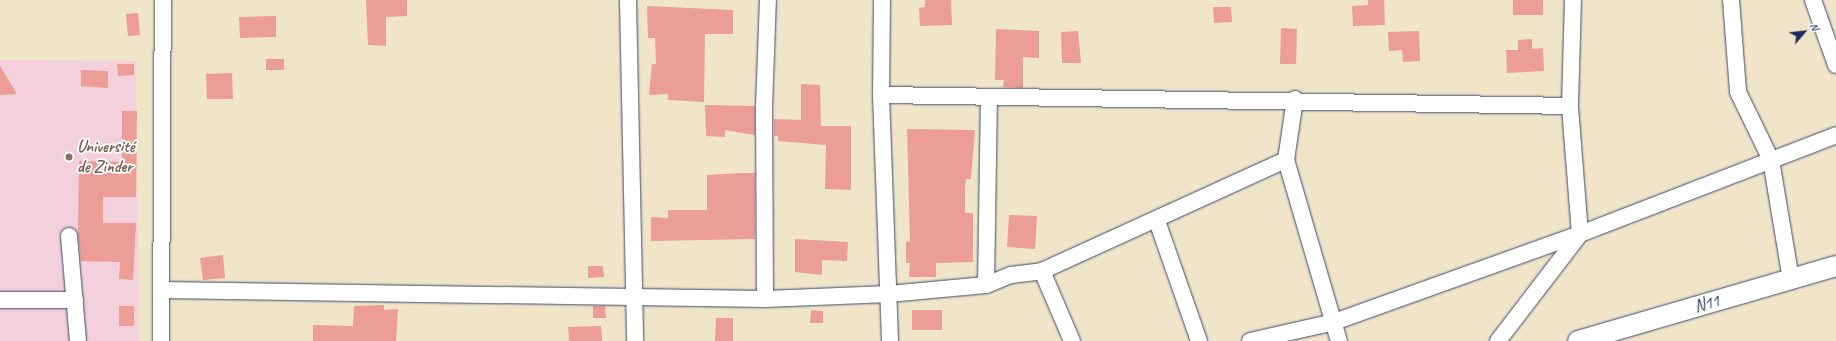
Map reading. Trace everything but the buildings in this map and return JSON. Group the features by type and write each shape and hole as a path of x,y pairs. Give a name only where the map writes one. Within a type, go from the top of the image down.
{"main road":[{"name":"N11","path":"1578,341 1836,266"}],"street":[{"path":"161,341 163,0"},
{"path":"628,0 635,341"},
{"path":"766,299 764,108 768,0"},
{"path":"882,0 881,95 890,341"},
{"path":"1498,341 1580,234 1570,106 1573,0"},
{"path":"1731,0 1738,92 1770,160 1791,280"},
{"path":"1813,0 1836,65"},
{"path":"881,95 989,98 1295,99 1570,106"},
{"path":"986,285 989,98"},
{"path":"1295,99 1286,160 1339,341"},
{"path":"1250,341 1334,322 1580,234 1836,135"},
{"path":"162,290 766,299 889,294 986,285 1011,275 1042,271 1157,221 1286,160"},
{"path":"1157,221 1199,341"},
{"path":"69,236 78,341"},
{"path":"1042,271 1072,341"},
{"path":"0,300 75,300"}],"shaded area":[{"name":"Université de Zinder","path":"0,60 136,61 139,341 0,341"}],"place":[{"name":"Université de Zinder","path":"69,157"}]}
